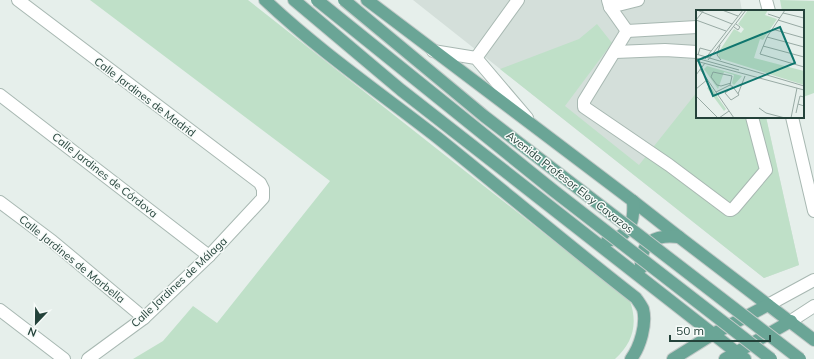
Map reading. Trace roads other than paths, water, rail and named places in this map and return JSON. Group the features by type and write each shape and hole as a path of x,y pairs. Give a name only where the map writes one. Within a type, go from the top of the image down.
{"main road":[{"path":"265,0 321,48 475,168 636,298 643,310 644,324 631,359"},
{"path":"294,0 401,90 741,356"},
{"name":"Avenida Profesor Eloy Cavazos","path":"317,0 554,191 770,359"},
{"name":"Avenida Profesor Eloy Cavazos","path":"344,0 484,116 800,359"},
{"name":"Avenida Profesor Eloy Cavazos","path":"367,0 814,340"},
{"path":"592,238 606,241 619,237 630,228 634,215 633,201"},
{"path":"646,282 641,270 640,258 645,247 655,239 666,235 679,237"},
{"path":"673,359 714,334 768,305"},
{"path":"725,359 741,356 791,321"}],"street":[{"name":"Calle Jardines de Madrid","path":"18,0 260,183 263,189 263,198"},
{"path":"476,58 518,0"},
{"path":"627,31 609,3 638,0"},
{"path":"766,0 769,10"},
{"path":"627,31 696,27"},
{"path":"627,31 616,52 584,101 584,107 669,165 729,210 734,208 766,168 752,118"},
{"path":"616,52 665,50 696,52"},
{"path":"433,51 476,58 531,124"},
{"name":"Calle Jardines de Córdova","path":"0,95 209,256"},
{"path":"792,118 808,161 814,211"},
{"name":"Calle Jardines de Málaga","path":"88,359 144,318 209,256 263,198"},
{"name":"Calle Jardines de Marbella","path":"0,202 52,241 144,318"},
{"path":"768,305 814,280"},
{"path":"791,321 814,306"},
{"path":"0,310 64,359"}]}
